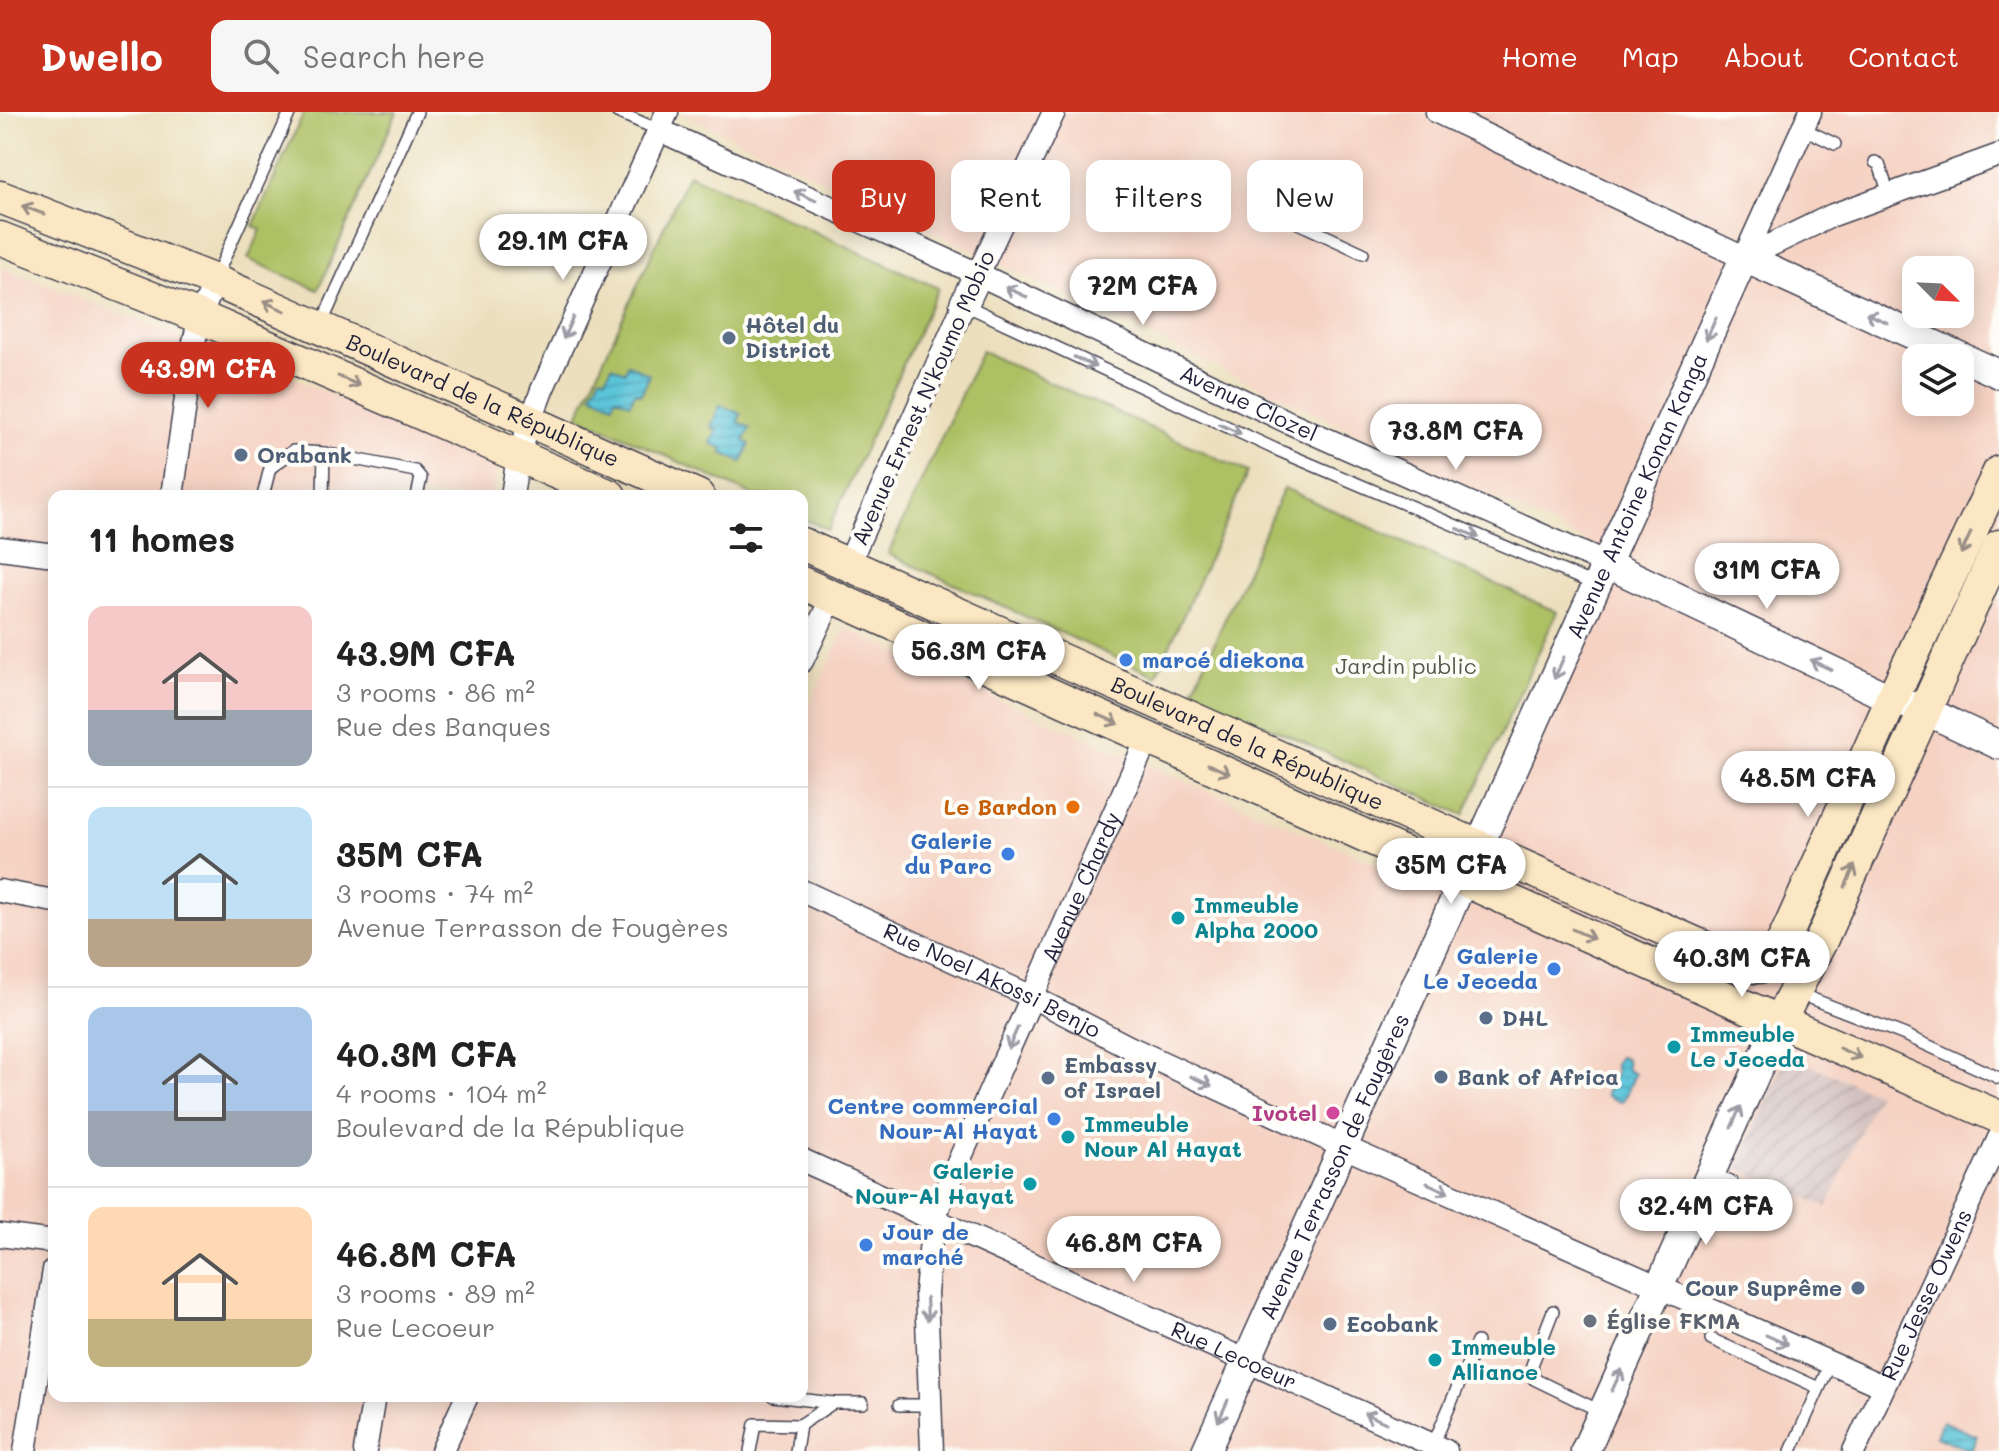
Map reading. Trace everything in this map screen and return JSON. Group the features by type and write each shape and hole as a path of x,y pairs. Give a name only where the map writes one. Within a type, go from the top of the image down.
{"main road":[{"name":"Boulevard de la République","path":"0,197 215,281 684,490"},
{"name":"Boulevard de la République","path":"0,238 200,317 596,490"},
{"path":"1779,1022 1765,978 1765,965 1779,949 1790,927 1892,699 1999,472"},
{"path":"1779,1022 1999,546"},
{"name":"Boulevard de la République","path":"808,547 1735,961 1756,967 1765,965"},
{"name":"Boulevard de la République","path":"808,586 1779,1022 1999,1117"}],"street":[{"name":"Avenue Ernest N'koumo Mobio","path":"832,597 1054,112"},
{"path":"1437,112 1744,258 1999,374"},
{"name":"Avenue Antoine Konan Kanga","path":"1464,881 1607,573 1806,120"},
{"path":"513,490 518,456 531,422 581,300 663,121"},
{"name":"Avenue Clozel","path":"663,121 1607,573 1999,745"},
{"path":"1744,258 1833,215 1999,155"},
{"path":"173,490 200,317 215,281"},
{"path":"0,548 48,554"},
{"path":"808,648 832,597"},
{"name":"Avenue Chardy","path":"932,1451 926,1293 933,1219 1148,737"},
{"name":"Avenue Terrasson de Fougères","path":"1206,1451 1464,881"},
{"path":"0,891 48,900"},
{"name":"Rue Noel Akossi Benjo","path":"808,894 1344,1147 1882,1386"},
{"path":"1585,1451 1660,1287 1721,1177 1779,1022"},
{"name":"Rue Jesse Owens","path":"1857,1450 1882,1386 1999,1138"},
{"name":"Rue Lecoeur","path":"808,1163 1439,1448"},
{"path":"0,1235 48,1241"},
{"path":"25,1451 48,1307"},
{"path":"365,1451 373,1402"},
{"path":"442,1451 464,1402"}],"lane":[{"path":"215,281 290,112"},
{"path":"320,327 417,112"},
{"name":"Avenue Clozel","path":"617,112 663,121"},
{"path":"1806,120 1835,144"},
{"path":"1875,162 1879,164 1889,194"},
{"path":"1318,232 1363,253"},
{"path":"964,304 1275,449 1607,573"},
{"path":"264,490 270,468 293,451 324,453 415,471 421,478 418,490"},
{"path":"323,490 324,453"},
{"path":"1795,992 1905,1035 1999,1078"},
{"path":"1553,1311 1532,1365 1534,1379 1603,1412"},
{"path":"1711,1339 1819,1388"},
{"path":"1439,1448 1477,1342"},
{"path":"1791,1451 1830,1364"},
{"path":"808,1400 863,1403"},
{"path":"750,1451 755,1424 800,1425 833,1403"},
{"path":"899,1405 930,1405"},
{"path":"796,1451 800,1425"}],"shaded area":[{"path":"680,112 1999,112 1999,1451 0,1451 0,267 194,342 230,351 496,466 494,490 48,490 48,1402 808,1402 808,707 845,628 1009,704 1464,902 1614,555 933,232 935,160 832,160 832,184"},
{"path":"1787,1055 1877,1094 1827,1207 1737,1168"}],"green space":[{"path":"304,112 397,112 318,290 248,259 261,230 253,226"},
{"path":"688,174 938,288 828,530 808,521 808,490 741,490 578,416"},
{"path":"981,351 1248,472 1156,676 888,554"},
{"name":"Jardin public","path":"1284,488 1557,612 1464,815 1192,692"}],"water":[{"path":"628,364 650,375 641,394 635,392 630,403 616,397 613,404 592,394 601,376 606,378 612,366 625,372"},
{"path":"720,405 741,414 738,422 750,428 744,441 750,444 742,462 722,453 724,449 711,443 717,430 711,427"},
{"path":"1619,1057 1626,1059 1627,1070 1635,1074 1620,1102 1606,1093"},
{"path":"1942,1421 1977,1436 1971,1451 1936,1436"}],"place":[{"name":"Hôtel du District","path":"729,338"},
{"name":"Orabank","path":"241,455"},
{"name":"marcé diekona","path":"1126,660"},
{"name":"Le Bardon","path":"1073,807"},
{"name":"Galerie du Parc","path":"1008,854"},
{"name":"Immeuble Alpha 2000","path":"1178,918"},
{"name":"Galerie Le Jeceda","path":"1554,969"},
{"name":"DHL","path":"1486,1018"},
{"name":"Immeuble Le Jeceda","path":"1674,1047"},
{"name":"Bank of Africa","path":"1441,1077"},
{"name":"Embassy of Israel","path":"1048,1078"},
{"name":"Ivotel","path":"1333,1113"},
{"name":"Centre commercial Nour-Al Hayat","path":"1054,1119"},
{"name":"Immeuble Nour Al Hayat","path":"1068,1137"},
{"name":"Galerie Nour-Al Hayat","path":"1030,1184"},
{"name":"Jour de marché","path":"866,1245"},
{"name":"Cour Suprême","path":"1858,1288"},
{"name":"Église FKMA","path":"1590,1321"},
{"name":"Ecobank","path":"1330,1324"},
{"name":"Immeuble Alliance","path":"1435,1360"}]}
